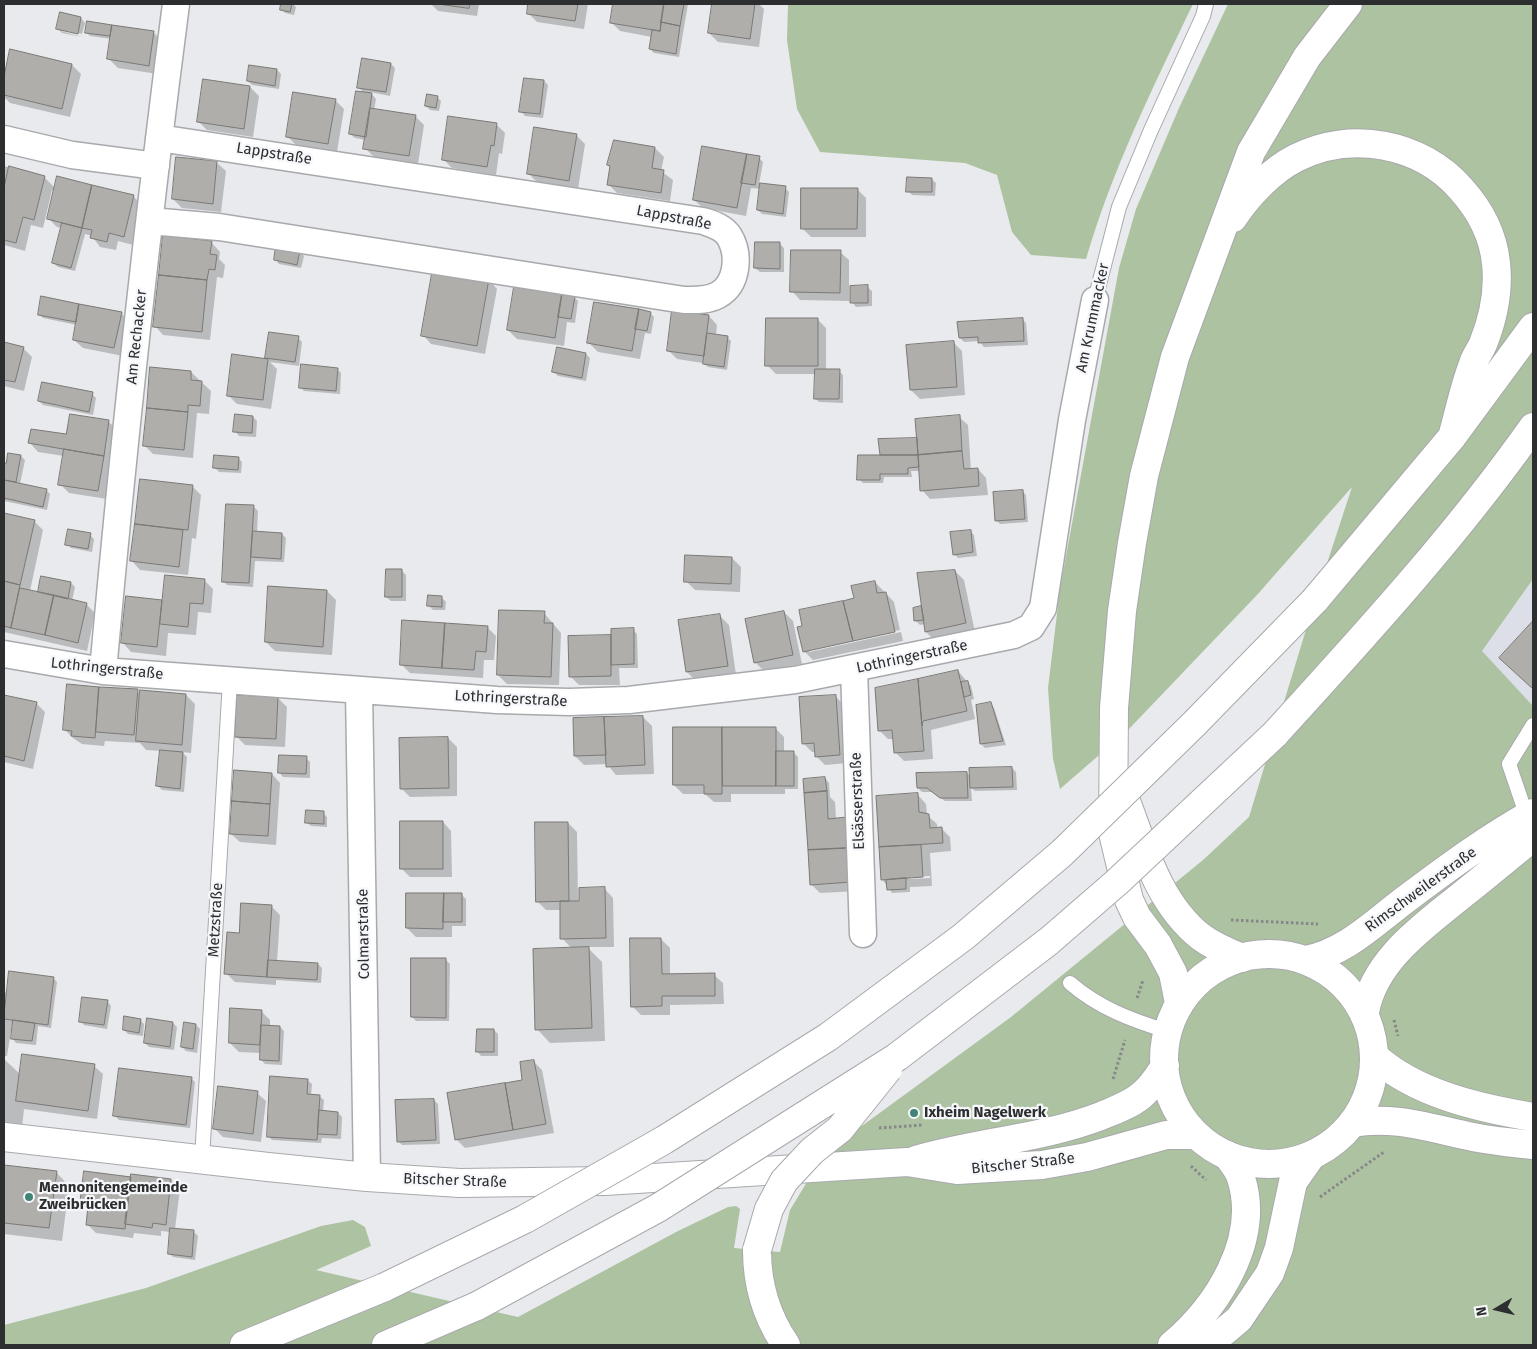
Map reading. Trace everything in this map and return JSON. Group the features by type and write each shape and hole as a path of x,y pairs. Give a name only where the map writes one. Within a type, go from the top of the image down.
{"main road":[{"path":"1180,1003 1173,973 1162,953 1137,917 1129,900 1119,865 1113,833 1114,708 1122,611 1144,476 1175,358 1250,152 1307,58 1348,4"},
{"path":"1210,258 1227,227 1253,193 1283,166 1316,149 1356,143 1376,145 1414,154 1434,165 1452,179 1482,216 1491,238 1496,262 1494,306 1483,344 1473,364 1452,437"},
{"path":"244,1345 385,1287 525,1219 664,1140 828,1037 963,937 1062,852 1194,724 1315,600 1452,437 1533,327"},
{"path":"386,1345 477,1306 658,1208 897,1057 1049,941 1116,884 1275,734 1391,606 1513,456 1533,427"},
{"path":"1114,771 1157,881 1178,913 1194,931 1211,944 1242,958"},
{"name":"Rimschweilerstraße","path":"1306,960 1324,956 1341,949 1426,884 1531,822"},
{"name":"Rimschweilerstraße","path":"1365,1012 1372,988 1383,970 1409,938 1531,822"},
{"path":"1261,954 1283,955 1306,960 1326,971 1365,1012 1372,1035 1374,1056 1372,1088 1361,1112 1331,1145 1312,1155 1290,1162 1268,1165 1247,1162 1211,1148 1184,1121 1175,1104 1165,1066 1167,1031 1180,1003 1206,976 1242,958 1261,954"},
{"path":"1374,1056 1398,1075 1418,1085 1462,1101 1533,1117"},
{"path":"786,1345 768,1311 760,1287 757,1250 768,1209 784,1180 812,1151 840,1129 866,1100 897,1057"},
{"name":"Bitscher Straße","path":"4,1137 367,1177 460,1183 547,1184 907,1162 953,1149 1056,1131 1126,1104 1143,1094 1165,1066"},
{"path":"1352,1124 1381,1120 1407,1122 1472,1137 1533,1145"},
{"name":"Bitscher Straße","path":"907,1162 957,1170 1042,1165 1078,1159 1166,1135 1196,1135"},
{"path":"1172,1345 1208,1309 1228,1276 1238,1254 1244,1228 1245,1197 1241,1176 1227,1155"},
{"path":"1208,1345 1239,1319 1260,1291 1270,1273 1279,1248 1293,1182 1312,1155"}],"street":[{"name":"Am Rechacker","path":"102,671 119,492 158,138 176,4"},
{"name":"Lappstraße","path":"150,220 219,227 684,300 705,300 719,295 730,282 736,266 735,250 728,235 719,227 703,221 158,138"},
{"path":"4,139 72,155 156,166"},
{"name":"Am Krummacker","path":"1014,636 1031,626 1042,608 1072,420 1096,300"},
{"name":"Lothringerstraße","path":"4,654 102,671 506,700 569,702 629,700 795,680 1014,636"},
{"name":"Elsässerstraße","path":"854,669 863,934"},
{"name":"Colmarstraße","path":"359,690 367,1177"}],"lane":[{"name":"Am Krummacker","path":"1096,300 1120,207 1151,130 1203,16 1206,4"},
{"name":"Metzstraße","path":"202,1159 230,680"},
{"path":"1531,822 1509,764 1533,725"},
{"path":"1070,982 1092,1000 1130,1020 1167,1031"}],"path":[{"path":"1194,931 1208,921 1231,920 1336,925 1347,929 1356,937"},
{"path":"1126,1104 1112,1078 1146,969 1153,959 1162,953"},
{"path":"1394,1012 1396,1032 1402,1044"},
{"path":"1288,1209 1300,1209 1313,1202 1390,1148 1404,1134 1407,1122"},
{"path":"1188,1165 1195,1168 1209,1184"}],"shaded area":[{"path":"1533,579 1533,706 1481,651"}],"green space":[{"path":"788,4 1193,4 1148,98 1121,161 1096,226 1086,259 1031,255 1012,232 997,175 965,163 820,152 797,109 787,40"},
{"path":"1228,4 1533,4 1533,579 1482,651 1533,706 1533,1345 4,1345 4,1325 146,1288 321,1226 353,1220 365,1227 371,1246 316,1270 518,1317 678,1231 728,1207 736,1206 740,1209 734,1248 780,1252 790,1210 816,1167 844,1139 1011,1017 1203,860 1249,817 1315,600 1352,487 1257,595 1128,730 1060,789 1053,759 1048,688 1060,589 1119,268 1136,209 1179,108"}],"building":[{"path":"281,4 292,4 290,12 280,10"},
{"path":"438,4 470,4 469,8"},
{"path":"528,4 578,4 575,21 527,14"},
{"path":"613,4 664,4 660,31 610,23"},
{"path":"664,4 684,4 680,26 661,22"},
{"path":"712,4 755,4 750,39 708,33"},
{"path":"60,12 81,17 78,34 56,29"},
{"path":"87,21 112,25 110,36 85,33"},
{"path":"661,22 680,26 676,54 649,49 652,30 660,31"},
{"path":"112,25 154,31 149,66 107,59"},
{"path":"10,49 72,64 62,109 4,95 4,77"},
{"path":"362,58 391,63 386,92 357,88"},
{"path":"249,65 277,69 275,86 247,81"},
{"path":"524,78 544,80 540,114 519,112"},
{"path":"203,79 250,86 244,129 197,122"},
{"path":"356,91 372,93 366,137 349,134"},
{"path":"293,92 336,99 328,144 286,137"},
{"path":"427,94 438,96 436,108 425,106"},
{"path":"370,108 416,115 409,156 363,149"},
{"path":"448,116 497,123 494,146 491,145 487,167 442,160"},
{"path":"534,127 577,134 569,181 527,174"},
{"path":"614,140 655,147 652,168 664,170 661,193 607,185 610,166 607,165"},
{"path":"702,146 747,154 737,208 693,200"},
{"path":"747,154 760,156 755,185 741,183"},
{"path":"176,157 217,161 213,204 172,199"},
{"path":"9,166 45,176 34,220 23,217 16,243 4,240 4,188"},
{"path":"57,176 92,185 82,228 47,219"},
{"path":"907,177 932,178 932,192 906,192"},
{"path":"760,183 786,186 783,214 757,210"},
{"path":"92,185 134,195 124,237 109,233 107,242 90,238 92,230 82,228"},
{"path":"801,188 858,188 857,229 801,229"},
{"path":"62,223 82,228 71,268 52,263"},
{"path":"163,235 212,241 210,254 217,255 215,270 209,269 207,280 159,275"},
{"path":"755,242 780,242 780,269 754,268"},
{"path":"276,246 300,250 297,265 274,260"},
{"path":"791,250 841,250 840,293 790,292"},
{"path":"433,268 489,279 477,346 421,336"},
{"path":"159,275 207,280 202,332 153,327"},
{"path":"868,285 868,303 850,303 850,286"},
{"path":"514,287 562,294 555,338 507,330"},
{"path":"562,294 575,296 571,319 558,317"},
{"path":"41,296 79,304 76,322 38,315"},
{"path":"594,302 639,309 632,351 587,343"},
{"path":"79,304 122,312 114,348 73,340"},
{"path":"639,309 651,312 647,331 635,329"},
{"path":"672,310 709,315 704,356 667,351"},
{"path":"766,318 818,318 818,366 765,366"},
{"path":"1023,318 1024,341 978,343 978,337 959,338 957,322"},
{"path":"269,332 299,336 295,362 265,358"},
{"path":"707,333 728,336 724,367 703,364"},
{"path":"954,341 957,387 910,390 906,345"},
{"path":"4,342 24,347 15,382 4,380"},
{"path":"557,347 586,353 582,378 552,372"},
{"path":"232,354 268,359 263,400 227,396"},
{"path":"301,364 338,368 336,391 299,388"},
{"path":"150,367 191,371 191,380 202,381 200,406 188,405 188,412 147,408"},
{"path":"815,369 840,369 839,399 814,399"},
{"path":"42,382 93,392 89,412 38,401"},
{"path":"147,408 188,412 184,450 143,446"},
{"path":"70,414 109,420 104,456 28,443 31,429 66,434"},
{"path":"235,414 253,416 252,433 233,432"},
{"path":"960,415 962,451 918,455 915,419"},
{"path":"917,438 918,455 880,455 878,439"},
{"path":"64,449 104,456 98,491 58,485"},
{"path":"962,451 964,469 978,468 979,486 920,491 918,455"},
{"path":"8,453 21,455 16,482 4,480 4,463 6,463"},
{"path":"214,455 239,457 238,470 213,468"},
{"path":"858,455 918,455 919,467 908,468 908,474 880,474 880,480 857,480"},
{"path":"140,479 193,485 188,530 135,524"},
{"path":"4,480 47,489 43,507 4,498"},
{"path":"1023,490 1025,519 995,521 993,492"},
{"path":"226,504 254,505 249,583 222,582"},
{"path":"4,513 35,520 20,585 4,581"},
{"path":"135,524 183,530 179,567 130,561"},
{"path":"68,529 91,533 88,549 65,545"},
{"path":"971,530 973,552 953,555 950,532"},
{"path":"253,531 282,533 281,559 251,557"},
{"path":"685,555 732,557 731,584 684,582"},
{"path":"386,569 402,569 402,597 385,597"},
{"path":"955,570 966,623 925,632 917,573"},
{"path":"165,575 205,579 203,604 190,603 188,627 160,624"},
{"path":"41,576 71,582 68,599 38,592"},
{"path":"4,581 20,585 11,628 4,626"},
{"path":"875,581 877,593 886,592 895,632 853,641 843,601 854,598 851,586"},
{"path":"268,586 327,590 323,647 265,642"},
{"path":"20,588 54,595 45,635 11,628"},
{"path":"54,595 87,603 78,643 45,635"},
{"path":"428,595 442,596 442,607 427,606"},
{"path":"126,596 162,600 157,647 121,643"},
{"path":"843,601 853,641 803,652 797,627 802,626 799,610"},
{"path":"921,606 924,620 914,621 913,608"},
{"path":"499,610 545,611 544,623 553,623 551,677 497,675"},
{"path":"784,611 793,655 754,663 745,619"},
{"path":"720,614 728,666 686,672 678,620"},
{"path":"402,620 445,623 442,668 400,665"},
{"path":"1533,621 1533,689 1499,658"},
{"path":"445,623 488,626 486,652 476,651 474,670 442,668"},
{"path":"634,628 634,664 611,665 611,629"},
{"path":"611,635 611,676 569,677 568,636"},
{"path":"958,670 967,711 923,721 922,726 918,679"},
{"path":"918,679 924,751 894,753 892,730 878,731 875,688"},
{"path":"968,681 971,695 964,697 961,682"},
{"path":"67,684 99,687 95,738 71,736 72,731 63,730"},
{"path":"99,687 138,689 134,735 96,732"},
{"path":"140,690 186,694 182,745 136,741"},
{"path":"4,695 37,702 24,761 4,756"},
{"path":"237,695 278,697 276,739 235,737"},
{"path":"836,695 840,755 815,757 814,743 802,744 799,697"},
{"path":"991,702 1003,741 980,744 976,705"},
{"path":"643,716 645,765 606,767 604,717"},
{"path":"604,717 606,755 574,756 573,718"},
{"path":"673,727 722,727 722,794 704,794 704,785 673,785"},
{"path":"722,727 776,727 776,786 723,786"},
{"path":"448,737 449,788 400,789 399,738"},
{"path":"160,750 183,752 180,789 156,786"},
{"path":"776,751 794,751 794,786 776,786"},
{"path":"279,755 307,756 306,774 278,773"},
{"path":"1012,767 1013,787 970,788 969,768"},
{"path":"234,770 272,773 270,804 232,801"},
{"path":"967,772 968,798 940,798 927,788 917,788 916,773"},
{"path":"825,777 827,791 804,793 803,779"},
{"path":"827,791 828,819 847,817 849,848 808,850 804,793"},
{"path":"918,793 919,812 929,814 930,828 942,827 943,843 879,847 876,796"},
{"path":"232,801 270,804 268,836 230,834"},
{"path":"306,810 324,811 324,824 305,823"},
{"path":"400,821 443,821 443,869 400,869"},
{"path":"535,822 568,822 569,901 536,902"},
{"path":"921,845 923,877 881,880 879,847"},
{"path":"849,848 851,882 810,885 808,850"},
{"path":"906,878 906,889 887,890 886,880"},
{"path":"605,887 606,938 560,939 560,901 579,901 579,888"},
{"path":"406,893 444,893 443,929 406,928"},
{"path":"444,893 462,893 462,922 443,922"},
{"path":"241,903 272,905 267,977 224,974 227,932 239,933"},
{"path":"630,938 661,938 662,974 715,973 715,996 662,996 662,1006 631,1007"},
{"path":"589,947 592,1028 535,1030 533,949"},
{"path":"411,958 446,958 446,1018 411,1017"},
{"path":"268,960 318,963 317,980 267,977"},
{"path":"9,971 54,977 48,1025 4,1019"},
{"path":"82,997 108,1000 104,1025 79,1022"},
{"path":"230,1008 262,1010 260,1045 229,1043"},
{"path":"124,1016 141,1019 139,1033 123,1030"},
{"path":"147,1018 173,1022 170,1047 144,1043"},
{"path":"13,1020 35,1023 32,1041 11,1039"},
{"path":"184,1022 196,1024 193,1049 181,1047"},
{"path":"261,1025 280,1026 279,1061 260,1060"},
{"path":"477,1029 494,1029 494,1052 476,1052"},
{"path":"22,1054 95,1064 88,1111 16,1101"},
{"path":"534,1060 546,1124 513,1130 505,1083 522,1080 520,1062"},
{"path":"119,1068 192,1077 186,1125 113,1116"},
{"path":"270,1076 308,1079 307,1094 320,1095 317,1140 267,1137"},
{"path":"505,1083 513,1130 455,1140 447,1093"},
{"path":"218,1086 258,1091 253,1134 213,1129"},
{"path":"434,1099 436,1140 397,1142 395,1100"},
{"path":"319,1110 338,1112 337,1135 318,1134"},
{"name":"Mennonitengemeinde Zweibrücken","path":"4,1165 57,1171 49,1228 4,1223"},
{"path":"84,1171 131,1177 125,1229 86,1225 88,1206 80,1205"},
{"path":"131,1174 171,1179 166,1225 153,1223 152,1228 125,1224"},
{"path":"170,1228 194,1230 192,1257 168,1254"}],"place":[{"name":"Ixheim Nagelwerk","path":"914,1113"},
{"name":"Mennonitengemeinde Zweibrücken","path":"29,1197"}]}
